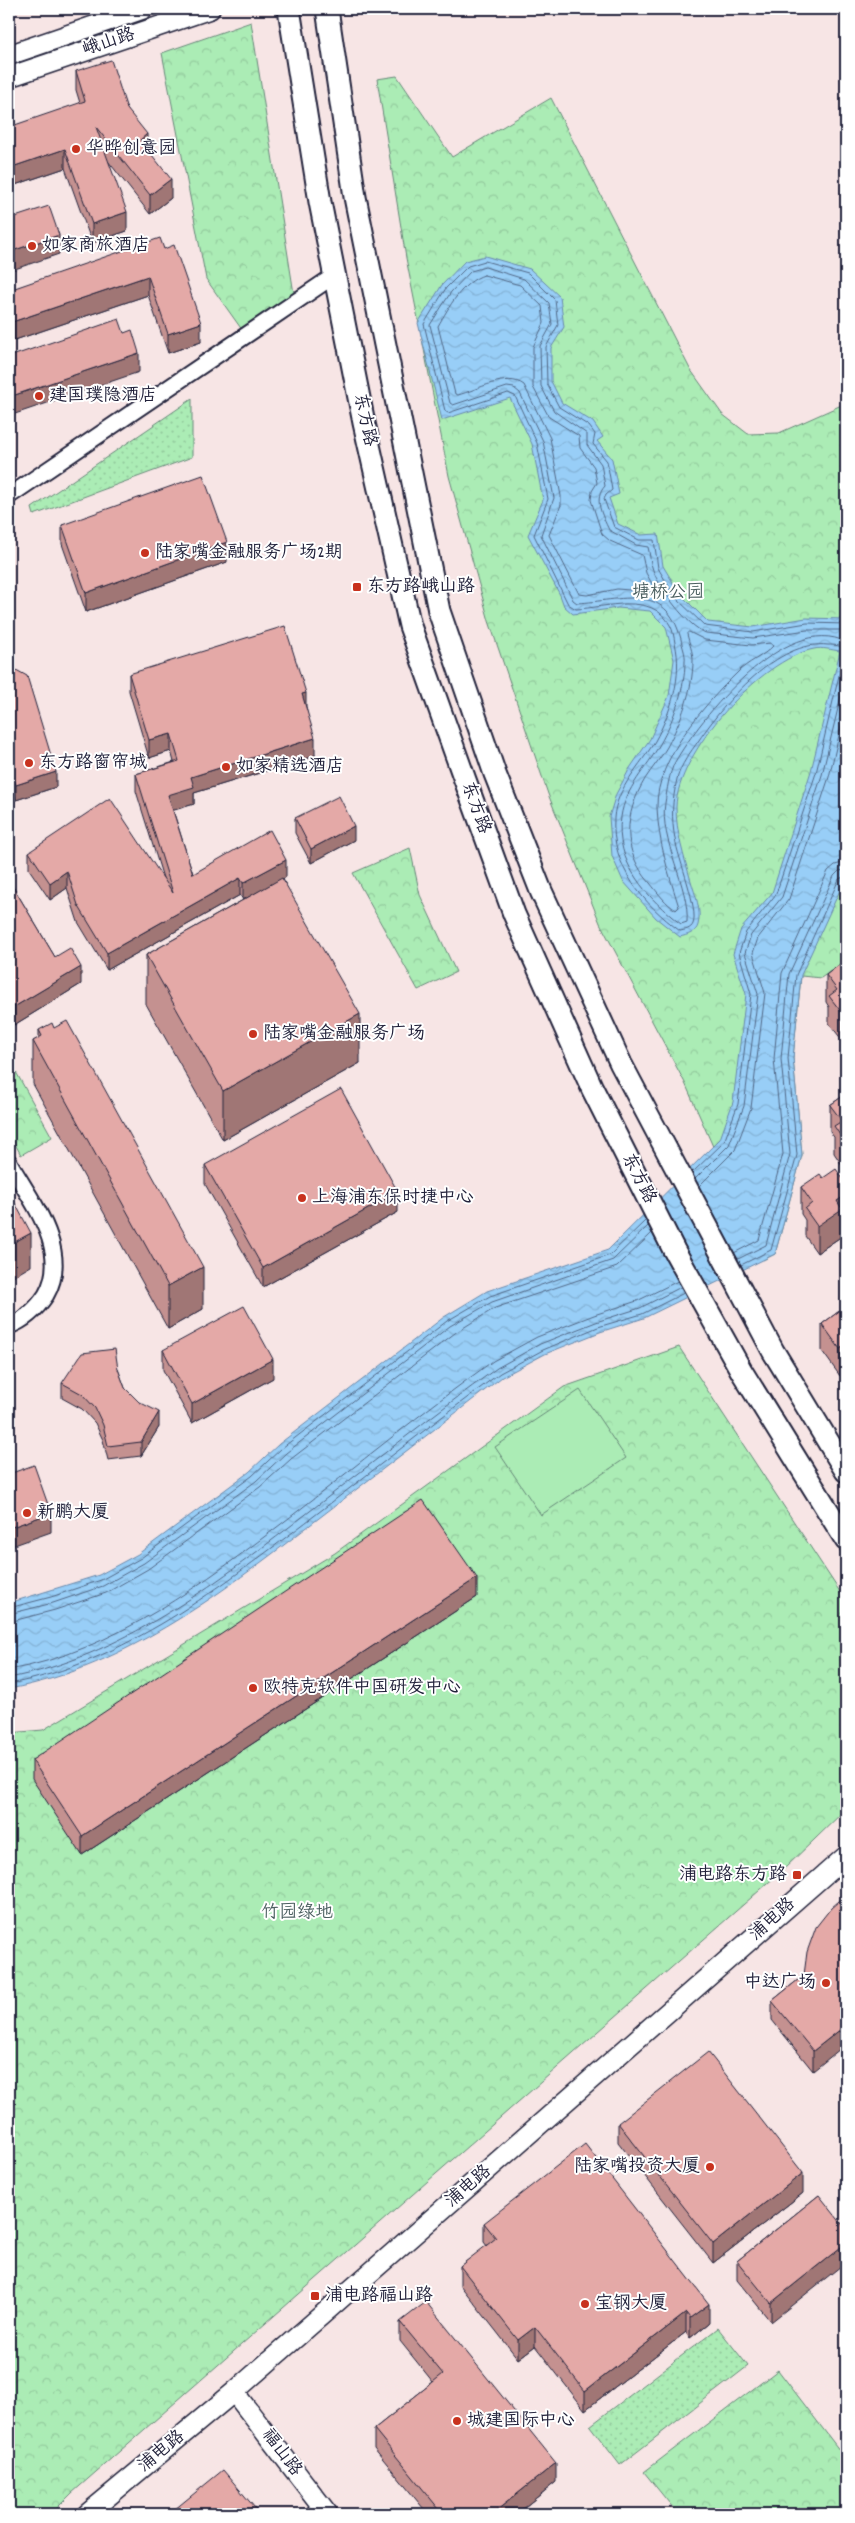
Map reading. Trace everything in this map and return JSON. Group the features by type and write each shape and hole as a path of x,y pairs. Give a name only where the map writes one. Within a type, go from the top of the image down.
{"main road":[{"name":"东方路","path":"289,9 335,275 364,423 410,626 514,914 592,1088 674,1250 742,1372 846,1540"},
{"name":"东方路","path":"327,9 355,197 439,611 494,774 541,891 621,1064 768,1342 846,1471"}],"street":[{"name":"峨山路","path":"9,55 143,9"},
{"name":"峨山路","path":"9,77 210,9"},
{"path":"9,496 335,275"},
{"path":"9,1162 44,1223 52,1244 55,1266 51,1286 40,1304 26,1318 9,1326"},
{"name":"浦电路","path":"87,2514 234,2392 846,1856"},
{"name":"福山路","path":"234,2392 328,2514"}],"green space":[{"path":"251,22 295,300 245,334 206,279 162,53"},
{"name":"塘桥公园","path":"397,76 452,157 551,98 690,369 722,414 748,434 779,433 846,403 846,960 821,978 801,976 793,1058 802,1155 775,1254 763,1260 685,1083 600,923 548,794 489,621 449,476 406,258 377,79"},
{"path":"192,399 192,457 34,515 32,508"},
{"path":"410,848 420,895 456,972 418,990 353,873"},
{"path":"16,1072 52,1137 21,1155 9,1133 9,1076"},
{"name":"竹园绿地","path":"679,1347 846,1601 846,1809 784,1869 72,2493 51,2514 9,2514 9,1733 43,1730 335,1553 564,1387"},
{"path":"580,1390 626,1458 541,1515 495,1447"},
{"path":"718,2328 748,2366 620,2465 590,2426"},
{"path":"778,2370 846,2459 846,2514 678,2514 644,2472"}],"water":[{"path":"485,256 530,269 560,297 564,327 551,348 551,381 562,403 593,422 603,437 597,441 612,459 619,494 609,498 618,524 641,535 658,534 663,566 680,594 708,622 753,627 806,618 846,619 846,877 801,975 793,1058 802,1155 775,1254 644,1318 600,1332 545,1354 502,1377 251,1570 175,1621 136,1644 95,1663 53,1678 9,1689 9,1603 99,1575 138,1554 249,1472 279,1444 444,1317 487,1291 608,1250 720,1139 733,1102 746,994 733,954 741,929 772,893 811,771 840,651 824,648 814,649 793,656 770,670 747,689 726,711 706,735 691,761 680,785 676,816 681,844 698,903 699,919 695,930 680,937 656,918 623,881 612,856 609,817 616,794 630,768 650,739 669,696 674,660 666,627 650,611 618,608 573,614 564,606 528,535 543,500 532,444 510,398 442,420 418,323 442,285 465,261"}],"building":[{"name":"华晔创意园","path":"111,60 127,109 147,134 140,140 171,179 150,195 96,127 127,212 92,224 65,149 9,168 9,127 85,101 76,71"},
{"path":"49,206 59,235 9,252 9,219"},
{"path":"160,238 164,249 174,245 201,323 168,334 148,276 9,323 9,290"},
{"path":"119,319 124,333 132,330 139,353 9,397 9,357"},
{"name":"陆家嘴金融服务广场2期","path":"203,475 227,542 86,593 62,525"},
{"path":"285,626 306,693 302,694 315,738 191,777 194,787 168,795 193,874 270,830 286,860 243,883 240,878 107,953 78,905 67,871 50,883 29,852 110,798 173,893 136,774 179,761 171,734 149,740 129,674"},
{"name":"东方路窗帘城","path":"9,666 27,676 56,772 16,785 12,772 9,773"},
{"path":"339,796 354,826 311,849 295,818"},
{"name":"陆家嘴金融服务广场","path":"282,878 360,1014 223,1091 146,955"},
{"path":"9,880 55,957 70,948 81,967 14,1007 9,999"},
{"path":"844,961 846,964 846,1010 842,1013 829,996 837,990 826,975"},
{"path":"67,1021 203,1267 168,1286 33,1041 42,1036 39,1030 52,1023 54,1028"},
{"name":"上海浦东保时捷中心","path":"341,1089 398,1192 263,1268 205,1165"},
{"path":"846,1094 846,1144 834,1126 842,1121 830,1105"},
{"path":"836,1169 846,1183 846,1195 837,1201 842,1209 817,1226 805,1209 812,1203 801,1187 820,1174 823,1178"},
{"path":"9,1192 31,1233 9,1245"},
{"path":"244,1306 273,1359 192,1404 163,1350"},
{"path":"846,1306 846,1344 840,1349 822,1324"},
{"path":"115,1349 118,1369 125,1388 139,1402 159,1412 141,1442 108,1446 103,1425 95,1408 82,1394 62,1383 82,1353"},
{"path":"34,1465 51,1513 9,1528 9,1474"},
{"name":"欧特克软件中国研发中心","path":"423,1500 477,1578 82,1836 32,1760"},
{"name":"中达广场","path":"846,1895 846,2025 813,2051 772,2001 804,1975 807,1952 816,1927 831,1908"},
{"name":"陆家嘴投资大厦","path":"708,2052 803,2173 713,2244 618,2123"},
{"name":"宝钢大厦","path":"585,2144 709,2304 690,2318 686,2313 585,2391 535,2327 518,2340 460,2266 496,2238 484,2223"},
{"path":"819,2195 846,2229 846,2243 771,2303 737,2261"},
{"name":"城建国际中心","path":"426,2302 556,2463 492,2514 443,2514 374,2429 443,2374 400,2322"},
{"path":"223,2470 260,2514 169,2514"}],"place":[{"name":"华晔创意园","path":"76,149"},
{"name":"如家商旅酒店","path":"32,246"},
{"name":"建国璞隐酒店","path":"39,396"},
{"name":"陆家嘴金融服务广场2期","path":"145,553"},
{"name":"东方路峨山路","path":"357,587"},
{"name":"东方路窗帘城","path":"29,763"},
{"name":"如家精选酒店","path":"226,767"},
{"name":"陆家嘴金融服务广场","path":"253,1034"},
{"name":"上海浦东保时捷中心","path":"302,1198"},
{"name":"新鹏大厦","path":"27,1513"},
{"name":"欧特克软件中国研发中心","path":"253,1688"},
{"name":"浦电路东方路","path":"797,1875"},
{"name":"中达广场","path":"826,1983"},
{"name":"陆家嘴投资大厦","path":"710,2167"},
{"name":"浦电路福山路","path":"315,2296"},
{"name":"宝钢大厦","path":"585,2304"},
{"name":"城建国际中心","path":"457,2421"}]}
